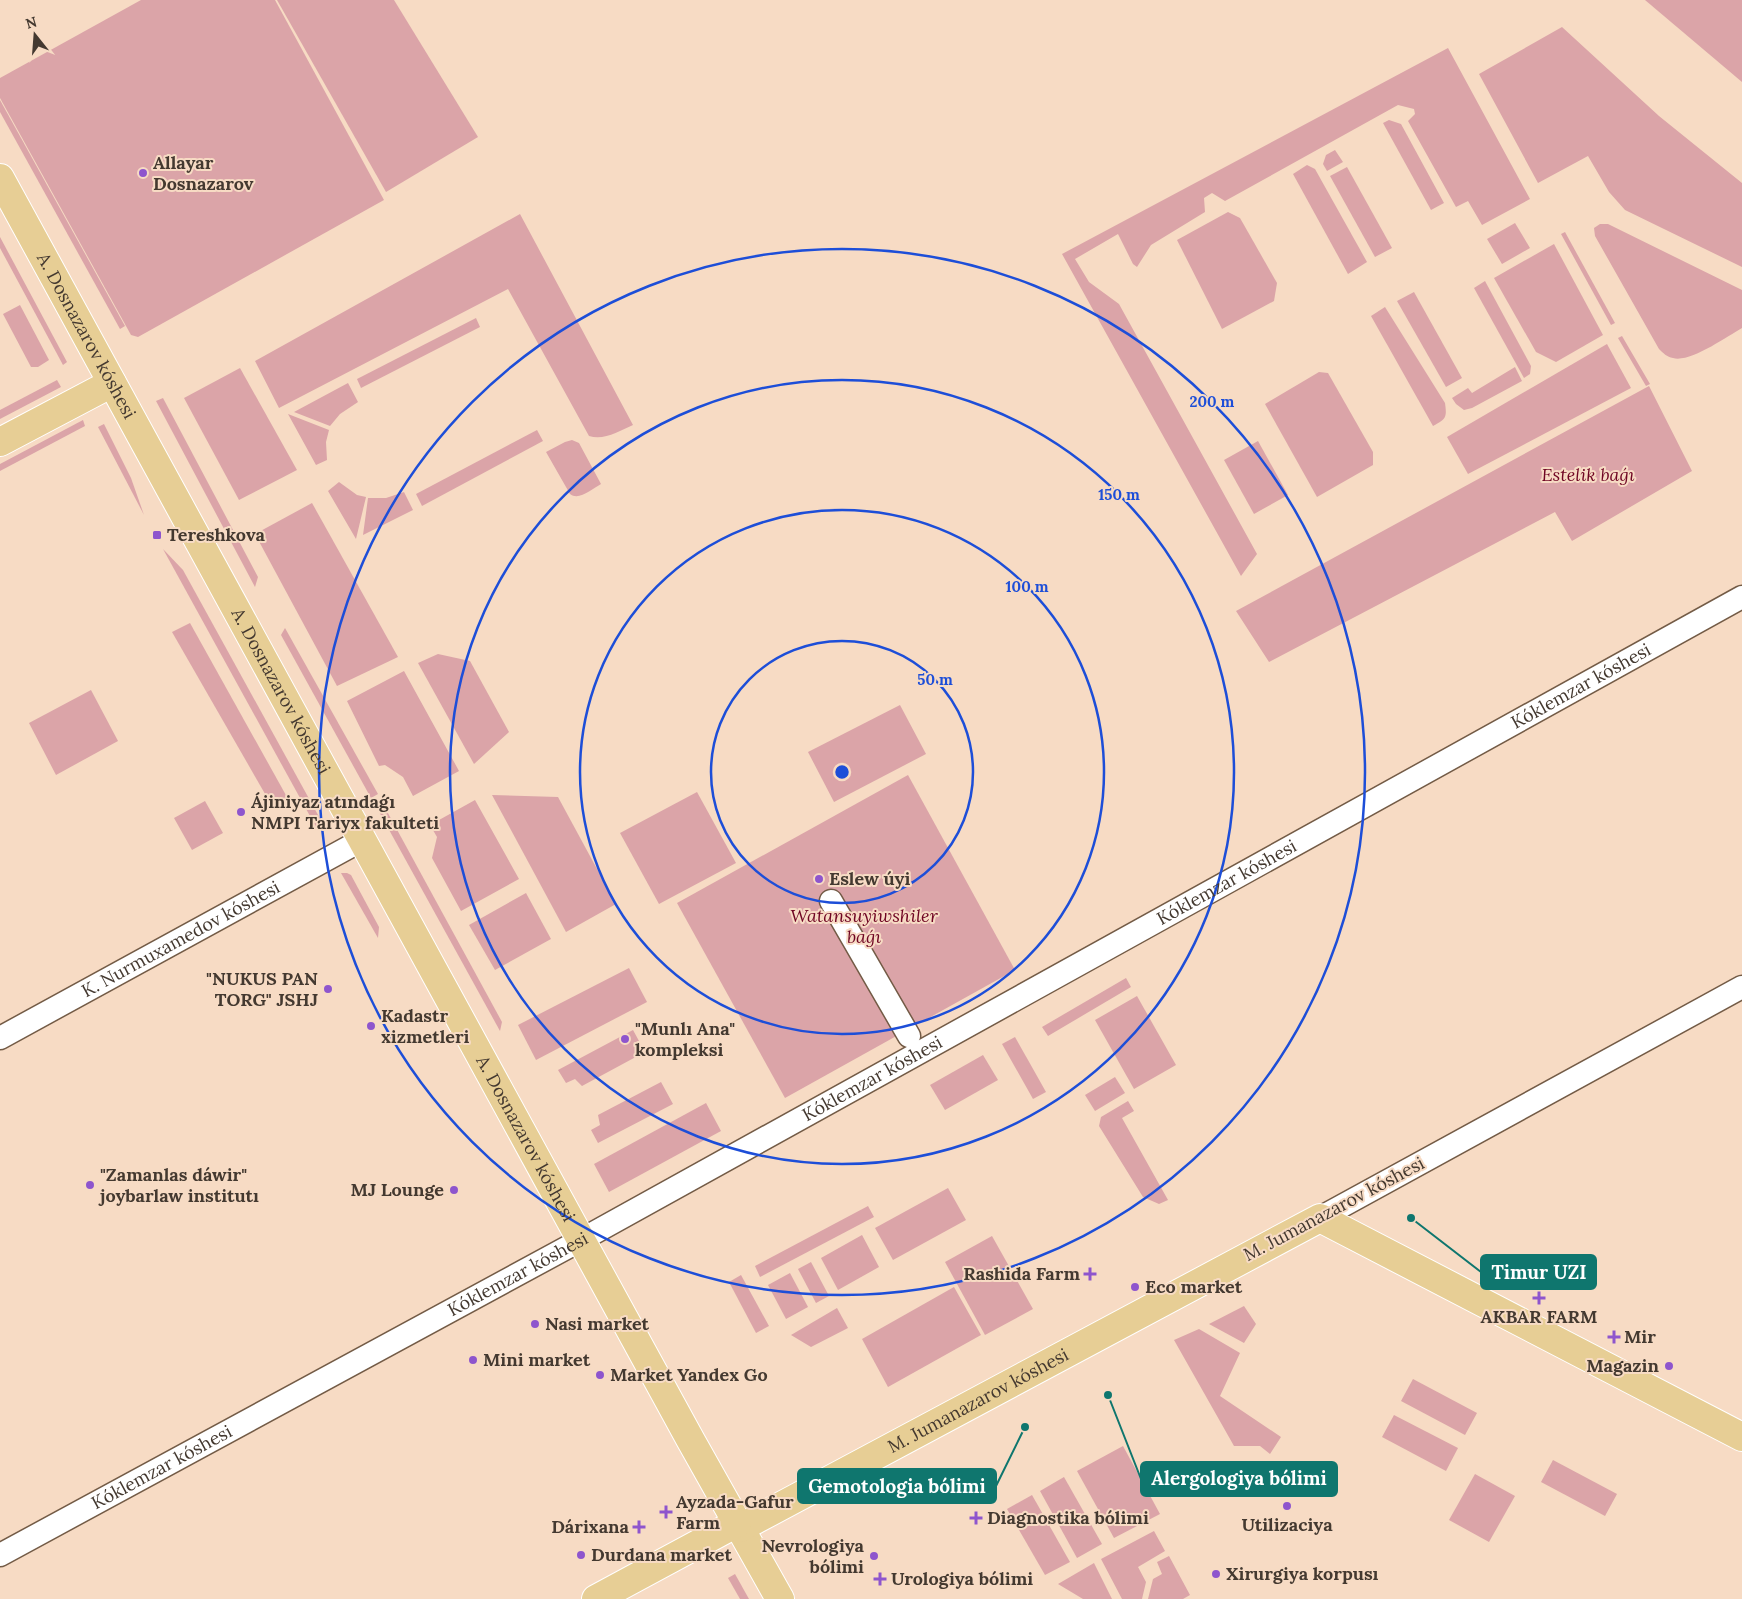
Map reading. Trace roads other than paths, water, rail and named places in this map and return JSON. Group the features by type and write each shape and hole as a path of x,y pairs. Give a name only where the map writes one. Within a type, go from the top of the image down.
{"main road":[{"name":"A. Dosnazarov kóshesi","path":"0,178 581,1240 780,1599"},
{"path":"0,442 112,383"},
{"path":"1320,1218 1742,1437"},
{"name":"M. Jumanazarov kóshesi","path":"596,1599 1320,1218"}],"street":[{"name":"Kóklemzar kóshesi","path":"0,1554 581,1240 1742,597"},
{"name":"K. Nurmuxamedov kóshesi","path":"0,1038 362,840"},
{"path":"831,901 909,1036"},
{"name":"M. Jumanazarov kóshesi","path":"1320,1218 1742,987"}],"place":[{"name":"Allayar Dosnazarov","path":"143,173"},
{"name":"Tereshkova","path":"157,535"},
{"name":"Ájiniyaz atındaǵı NMPI Tariyx fakulteti","path":"241,812"},
{"name":"Eslew úyi","path":"819,879"},
{"name":"\"NUKUS PAN TORG\" JSHJ","path":"328,989"},
{"name":"Kadastr xizmetleri","path":"371,1026"},
{"name":"\"Munlı Ana\" kompleksi","path":"625,1039"},
{"name":"\"Zamanlas dáwir\" joybarlaw institutı","path":"90,1185"},
{"name":"MJ Lounge","path":"454,1190"},
{"name":"Timur UZI","path":"1411,1218"},
{"name":"Rashida Farm","path":"1090,1274"},
{"name":"Eco market","path":"1135,1287"},
{"name":"AKBAR FARM","path":"1539,1298"},
{"name":"Nasi market","path":"535,1324"},
{"name":"Mir","path":"1614,1337"},
{"name":"Mini market","path":"473,1360"},
{"name":"Magazin","path":"1669,1366"},
{"name":"Market Yandex Go","path":"600,1375"},
{"name":"Alergologiya bólimi","path":"1108,1395"},
{"name":"Gemotologia bólimi","path":"1025,1427"},
{"name":"Utilizaciya","path":"1287,1506"},
{"name":"Ayzada-Gafur Farm","path":"666,1512"},
{"name":"Diagnostika bólimi","path":"976,1518"},
{"name":"Dárixana","path":"639,1527"},
{"name":"Durdana market","path":"581,1555"},
{"name":"Nevrologiya bólimi","path":"874,1556"},
{"name":"Xirurgiya korpusı","path":"1216,1574"},
{"name":"Urologiya bólimi","path":"880,1579"}],"park label":[{"name":"Estelik baǵı","path":"1588,475"},
{"name":"Watansuyiwshiler baǵı","path":"864,926"}]}
